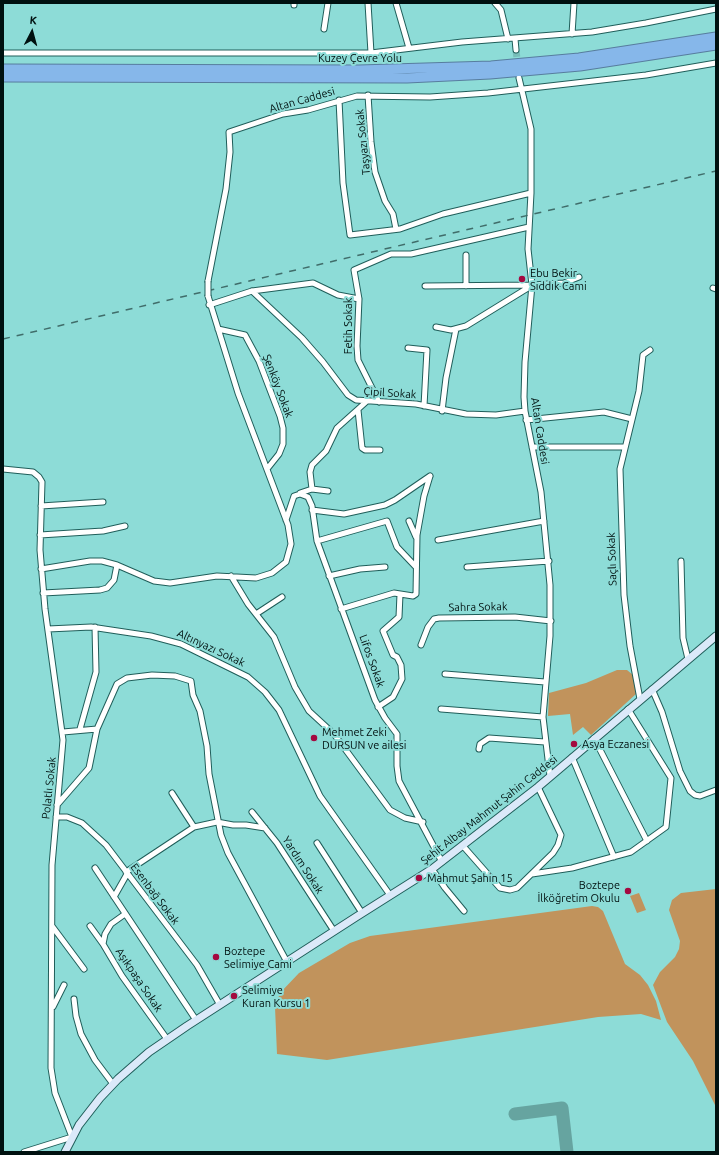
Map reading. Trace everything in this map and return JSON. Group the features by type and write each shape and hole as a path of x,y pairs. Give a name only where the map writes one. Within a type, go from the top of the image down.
{"highway":[{"name":"Kuzey Çevre Yolu","path":"3,69 367,70 483,66 579,58 716,37"},
{"name":"Kuzey Çevre Yolu","path":"3,77 365,78 460,75 580,66 716,45"}],"street":[{"path":"324,29 328,3"},
{"path":"368,3 371,53"},
{"path":"396,3 409,48"},
{"path":"495,3 501,10"},
{"path":"502,3 501,10 508,39"},
{"path":"572,34 574,3"},
{"path":"3,53 371,53 409,48 572,34 646,23 716,9"},
{"path":"515,39 516,50"},
{"path":"521,89 646,75 716,63"},
{"name":"Altan Caddesi","path":"518,78 531,129 532,193 528,249 532,285 525,362 525,412 541,492 549,561 551,621 543,717 550,776"},
{"name":"Altan Caddesi","path":"210,305 208,296 209,269 226,189 230,152 229,132 283,114 308,110 339,100 368,95 451,96 521,89"},
{"name":"Taşyazı Sokak","path":"368,95 371,142 375,172 385,201 393,214 396,229"},
{"path":"339,100 343,183 350,235 396,229 443,214 532,193"},
{"name":"Fetih Sokak","path":"379,402 358,360 357,346 359,299 354,270 391,254 411,254 530,227"},
{"path":"466,255 466,286"},
{"path":"425,286 532,285 564,283 579,277"},
{"path":"41,569 90,561 102,561 117,564 162,583 211,577 231,576 250,578 266,576 286,562 291,544 286,520 238,393 210,305 252,291 313,283 338,295 359,299"},
{"path":"436,328 456,329 471,324 532,285"},
{"name":"Çipil Sokak","path":"252,291 307,344 348,395 356,400 366,402 410,403 442,411 476,415 525,412"},
{"name":"Şenköy Sokak","path":"218,329 245,335 259,361 280,416 283,428 283,444 279,454 267,469"},
{"path":"442,411 446,378 456,329"},
{"path":"408,348 427,350 424,406"},
{"name":"Saçlı Sokak","path":"640,699 627,629 622,578 620,469 641,379 643,355 650,350"},
{"path":"312,489 310,474 312,465 326,451 337,428 366,402"},
{"path":"358,410 362,448 367,450 380,450"},
{"path":"526,420 604,412 632,420"},
{"path":"532,447 624,447"},
{"name":"Polatlı Sokak","path":"3,469 30,471 37,475 42,485 40,535 43,593 63,732 63,756 52,865 52,1080 72,1137"},
{"path":"312,510 344,514 385,505 395,500 430,476 424,496 416,539 416,594 413,596 394,593 341,609"},
{"path":"286,520 292,499 298,494 312,489 328,491"},
{"name":"Lifos Sokak","path":"298,494 303,494 308,497 312,510 317,541 378,708 397,734 398,776 423,822 442,862"},
{"path":"41,506 103,502"},
{"path":"317,541 387,521 398,547 415,566"},
{"path":"409,521 416,539"},
{"path":"438,540 544,521"},
{"path":"40,535 103,531 125,526"},
{"path":"467,567 549,561"},
{"path":"680,561 683,638 688,659"},
{"path":"43,593 100,590 107,588 114,580 117,564"},
{"path":"329,576 360,569 385,567"},
{"path":"231,576 256,614 274,637 295,687 309,711 334,734 390,810 405,818 423,822"},
{"path":"378,708 393,697 402,679 401,665 393,655 384,631 397,619 400,614 400,594"},
{"path":"256,614 282,597"},
{"name":"Sahra Sokak","path":"421,645 428,627 434,619 438,618 515,617 551,621"},
{"name":"Altınyazı Sokak","path":"48,629 70,626 95,627 145,634 181,644 236,670 258,686 271,699 282,715 320,796 390,896"},
{"path":"80,729 97,668 95,627"},
{"name":"Şehit Albay Mahmut Şahin Caddesi","path":"65,1152 72,1137 92,1107 113,1084 167,1039 362,913 432,870 538,787 628,709 716,636"},
{"path":"445,674 545,682"},
{"path":"57,805 89,768 97,729 114,689 122,680 131,677 164,675 191,681 193,695 200,711 207,746 209,774 217,822 228,853 287,962"},
{"path":"652,689 662,712 680,771 690,791 695,795 700,796 716,790"},
{"path":"441,709 543,717"},
{"path":"532,874 572,868 631,852 666,827 671,778 628,709"},
{"path":"63,732 80,729 97,729"},
{"path":"479,749 480,744 489,738 545,742"},
{"path":"594,738 647,840"},
{"path":"572,757 614,857"},
{"path":"463,846 502,889 515,889 553,853 558,845 561,835 538,787"},
{"path":"172,793 194,827"},
{"name":"Yardım Sokak","path":"252,812 265,828 334,931"},
{"name":"Esenbağ Sokak","path":"56,817 72,819 87,826 106,845 197,966 220,1005"},
{"path":"114,898 126,873 194,827 217,822 265,828"},
{"path":"317,843 362,913"},
{"path":"94,868 196,1020"},
{"path":"432,870 464,911"},
{"name":"Aşıkpaşa Sokak","path":"125,914 111,924 105,934 103,944 122,976 167,1039"},
{"path":"52,926 84,969"},
{"path":"90,926 103,944"},
{"path":"52,1010 64,985"},
{"path":"74,999 76,1016 81,1034 95,1060 113,1084"},
{"path":"24,1152 72,1137"}],"shaded area":[{"path":"617,670 627,670 633,675 636,694 591,735 583,727 573,735 570,714 548,716 549,693 586,683"},
{"path":"716,889 716,1107 693,1061 667,1022 653,985 660,972 675,957 679,949 680,941 669,910 672,900 681,893"},
{"path":"639,893 646,910 637,913 630,896"},
{"path":"592,906 598,907 603,911 625,964 640,975 648,985 656,1001 661,1020 641,1014 598,1017 327,1060 277,1054 275,1007 280,993 299,973 350,943 370,936"}],"taxiway":[{"path":"515,1114 562,1108 567,1152"}],"tunnel":[{"path":"516,50 518,68"}],"railway":[{"path":"3,339 716,171"}],"place":[{"name":"Ebu Bekir Sıddık Cami","path":"522,279"},
{"name":"Mehmet Zeki DURSUN ve ailesi","path":"314,738"},
{"name":"Asya Eczanesi","path":"574,744"},
{"name":"Mahmut Şahin 15","path":"419,878"},
{"name":"Boztepe İlköğretim Okulu","path":"628,891"},
{"name":"Boztepe Selimiye Cami","path":"216,957"},
{"name":"Selimiye Kuran Kursu 1","path":"234,996"}]}
